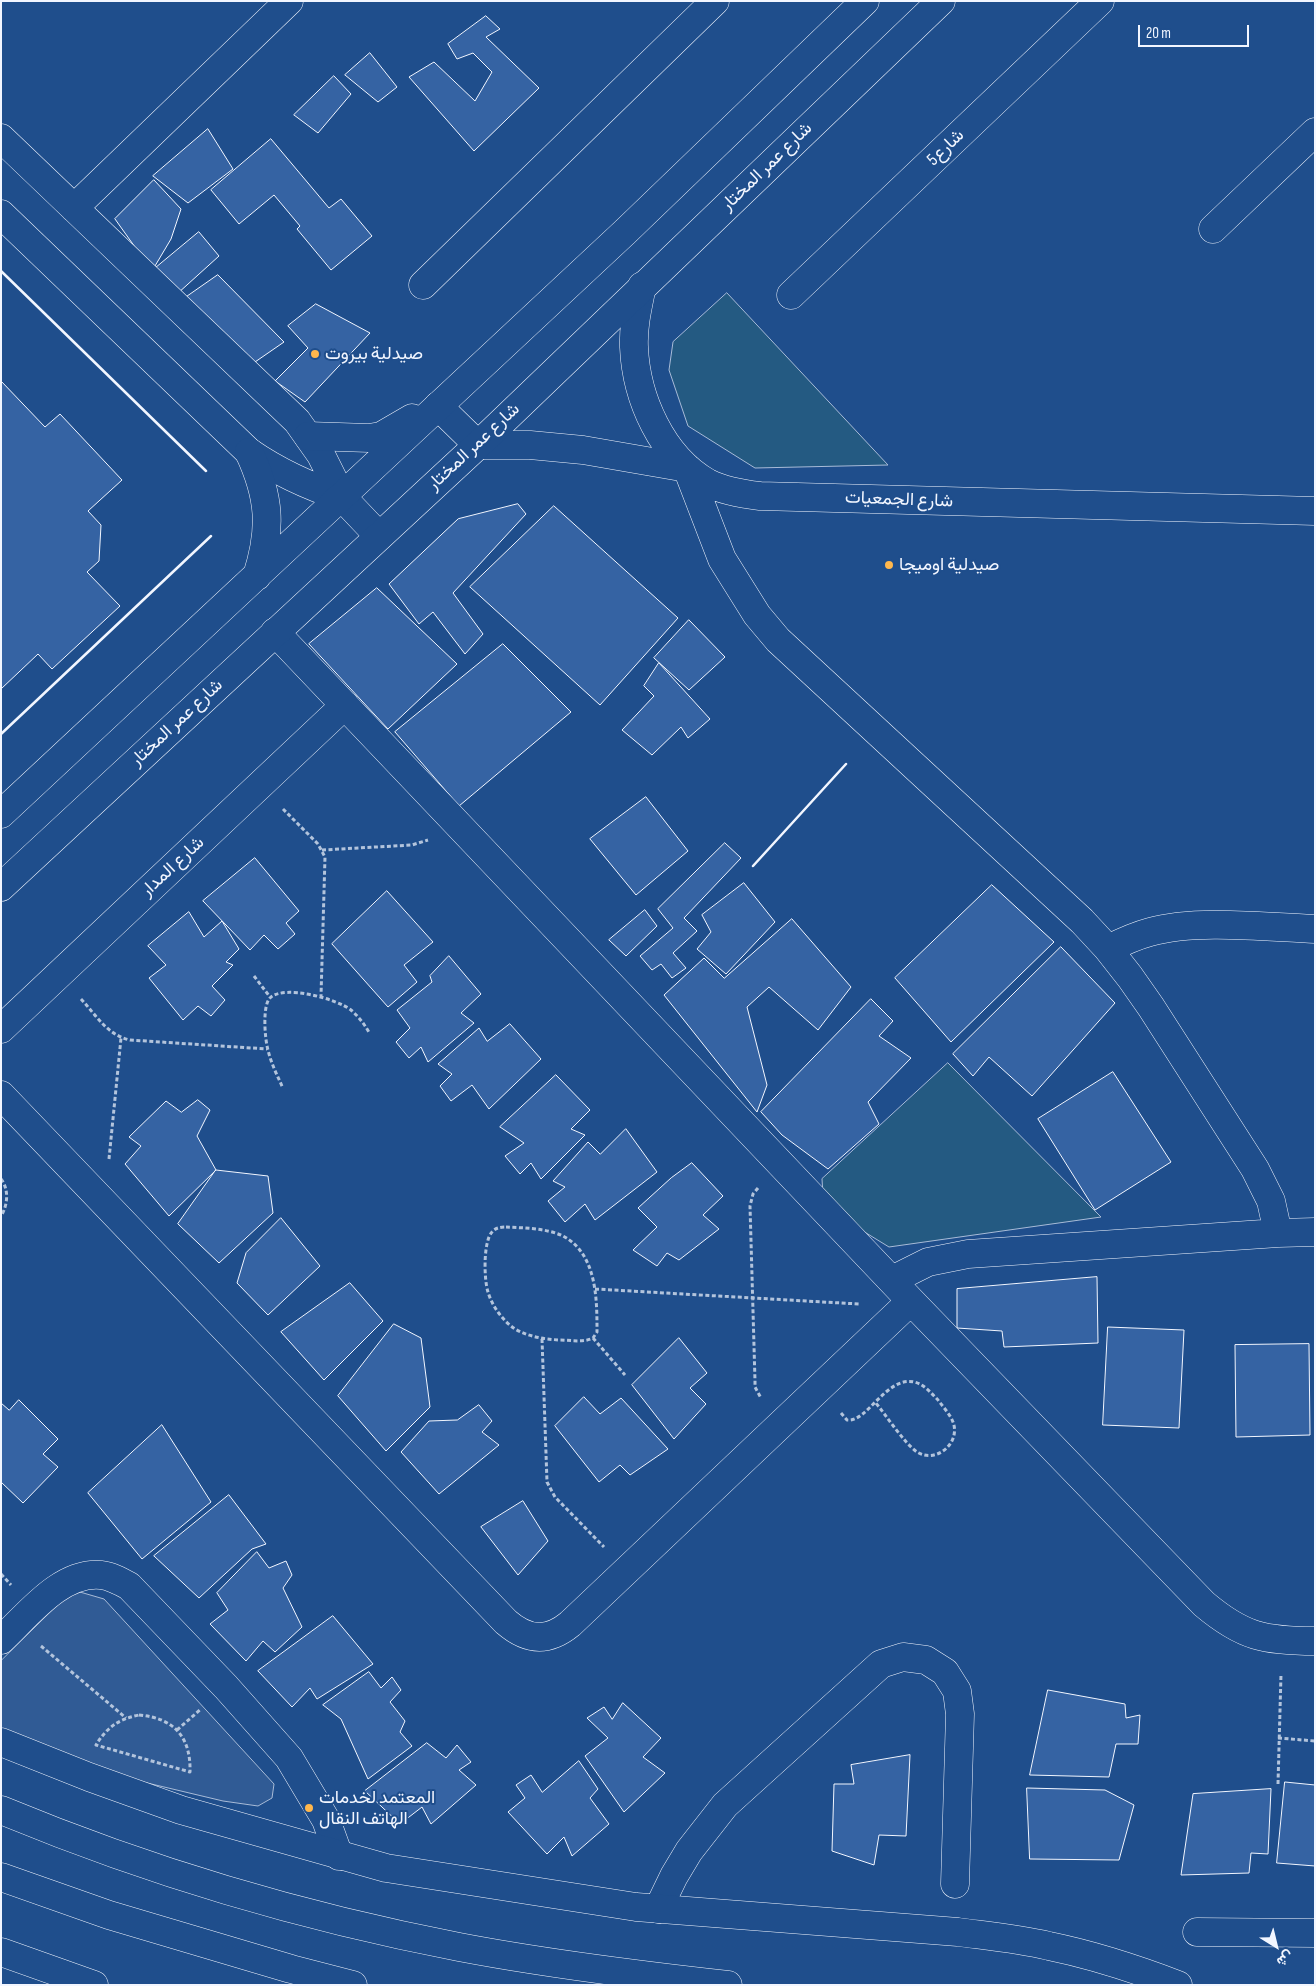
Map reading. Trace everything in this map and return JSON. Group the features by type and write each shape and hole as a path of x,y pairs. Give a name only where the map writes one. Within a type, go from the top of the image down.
{"main road":[{"path":"74,208 289,1"},
{"path":"423,285 715,1"},
{"path":"1,814 639,218 865,1"},
{"name":"شارع عمر المختار","path":"1,887 478,445 941,1"},
{"name":"شارع5","path":"792,295 1100,1"},
{"path":"1213,229 1315,132"},
{"path":"1,138 283,407 308,436 333,475 342,497 379,536"},
{"path":"1,214 249,452 270,467 293,479 342,497"},
{"name":"شارع الجمعيات","path":"642,286 635,324 634,347 638,378 647,407 661,435 687,468 709,483 733,492 760,496 1315,511"},
{"path":"308,436 369,438 381,436 438,406"},
{"path":"438,406 478,445 530,445 583,450 687,468 722,559 748,602 773,634 802,663 1082,921 1108,949 1130,977 1255,1170 1271,1201 1278,1233"},
{"path":"249,452 260,476 266,500 268,526 265,552 256,576"},
{"path":"275,632 892,1280 909,1303 1204,1604 1221,1619 1242,1631 1262,1638 1283,1641 1315,1641"},
{"name":"شارع المدار","path":"1,1028 345,705"},
{"path":"1108,949 1129,938 1152,931 1176,927 1200,925 1315,929"},
{"path":"1,1095 515,1630 537,1638 560,1632 909,1303"},
{"path":"892,1280 928,1262 968,1254 1315,1232"},
{"path":"9,1633 53,1591 69,1580 85,1575 102,1574 129,1586 226,1687 288,1758 326,1820 339,1856"},
{"path":"658,1909 689,1851 726,1805 881,1664 903,1657 926,1660 945,1672 957,1692 960,1714 955,1884"},
{"path":"1,1742 89,1777 181,1810 386,1868 636,1907 958,1932 1003,1938 1049,1945 1093,1956 1178,1985"},
{"path":"1,1810 55,1833 191,1879 324,1917 459,1947 557,1964 728,1985"},
{"path":"1,1878 109,1915 291,1970 353,1985"},
{"path":"1197,1932 1315,1933"},
{"path":"1,1952 94,1985"}],"path":[{"path":"260,785 322,850 326,864 321,996"},
{"path":"322,850 419,844 427,841 452,818"},
{"path":"60,973 108,1029 121,1038 268,1049"},
{"path":"254,976 270,998"},
{"path":"282,1086 268,1049 265,1009 270,998 283,992 321,996 336,1001 362,1020 370,1034"},
{"path":"97,1194 104,1179 112,1145 121,1038"},
{"path":"782,1165 757,1188 751,1200 752,1298 755,1387 760,1398 785,1421"},
{"path":"1,1179 4,1183 7,1197 1,1216"},
{"path":"506,1227 534,1229 561,1235 574,1243 583,1253 589,1264 595,1289 597,1332 593,1338 581,1341 542,1339 514,1328 503,1318 494,1306 488,1292 486,1276 486,1244 493,1231 506,1227"},
{"path":"595,1289 752,1298 909,1303"},
{"path":"593,1338 625,1375"},
{"path":"542,1339 547,1482 555,1497 627,1570"},
{"path":"818,1389 847,1420 856,1419 875,1402 897,1384 914,1382 930,1391 954,1422 953,1442 938,1454 928,1455 918,1452 910,1446 875,1402"},
{"path":"9,1633 126,1718 139,1715 153,1716 177,1730 186,1742 190,1757 190,1772 96,1745 113,1724 126,1718"},
{"path":"1278,1784 1278,1738 1283,1641"},
{"path":"1278,1738 1315,1741"}],"shaded area":[{"path":"727,293 888,465 755,468 688,426 669,370 673,342"},
{"path":"948,1063 1101,1217 889,1247 858,1228 823,1195 822,1179"},
{"path":"73,1590 104,1599 274,1784 272,1798 258,1806 223,1801 122,1777 1,1730 1,1661"}],"building":[{"path":"486,16 500,29 486,37 539,88 474,151 409,77 434,62 475,101 492,72 473,53 457,59 448,44"},
{"path":"370,53 397,87 378,102 345,75"},
{"path":"334,76 351,94 318,133 294,115"},
{"path":"208,129 233,169 188,203 153,176"},
{"path":"271,139 329,208 341,199 372,236 331,270 297,229 300,226 274,195 239,224 211,190"},
{"path":"154,180 181,209 171,239 152,271 115,219"},
{"path":"199,232 219,256 177,294 152,271"},
{"path":"218,275 284,342 255,362 185,298"},
{"path":"316,304 370,333 305,402 275,381 308,348 288,326"},
{"path":"1,381 45,427 60,414 122,480 88,511 101,525 99,561 87,572 120,606 52,669 38,654 1,689"},
{"path":"518,504 526,514 453,593 483,634 465,654 433,612 419,624 389,584 458,519"},
{"path":"554,506 678,618 600,705 470,587"},
{"path":"377,588 457,664 388,729 309,644"},
{"path":"689,620 725,657 689,690 654,658"},
{"path":"503,644 571,712 459,806 395,732"},
{"path":"659,663 710,719 688,738 681,727 652,755 622,730 654,696 644,686"},
{"path":"646,797 688,851 636,895 590,839"},
{"path":"725,843 741,858 684,918 697,931 673,953 686,968 672,978 661,964 652,970 640,956 673,928 658,909"},
{"path":"255,858 299,911 286,923 295,934 278,949 264,935 250,950 203,901"},
{"path":"744,883 775,922 726,974 697,949 711,932 702,915"},
{"path":"992,885 1054,942 951,1042 895,978"},
{"path":"387,891 433,942 404,965 417,982 388,1007 332,944"},
{"path":"645,910 657,926 626,956 609,940"},
{"path":"189,912 204,937 222,921 239,949 226,962 233,965 212,986 225,1000 211,1016 198,1006 183,1020 149,978 166,965 148,946"},
{"path":"792,919 851,987 818,1030 769,987 747,1007 767,1085 757,1112 664,995 704,958 724,978"},
{"path":"1061,947 1115,1003 1032,1096 989,1057 973,1076 953,1054"},
{"path":"449,956 481,994 461,1013 474,1023 428,1062 421,1047 409,1058 396,1042 410,1028 397,1010 432,982 430,976"},
{"path":"871,999 893,1021 879,1036 911,1058 868,1102 879,1124 828,1169 782,1135 761,1112"},
{"path":"510,1024 541,1059 489,1109 472,1085 451,1101 440,1086 452,1074 438,1064 479,1028 487,1041"},
{"path":"1113,1072 1171,1162 1095,1210 1038,1119"},
{"path":"556,1075 590,1110 571,1129 585,1135 541,1179 531,1163 520,1174 505,1156 524,1143 500,1127"},
{"path":"198,1100 210,1110 197,1136 216,1170 169,1216 125,1164 141,1146 129,1137 166,1101 181,1112"},
{"path":"626,1129 657,1172 595,1220 585,1204 565,1222 548,1201 565,1187 553,1181 588,1142 600,1154"},
{"path":"692,1163 723,1196 703,1215 719,1229 679,1260 667,1253 657,1266 633,1250 657,1227 638,1208 671,1178"},
{"path":"216,1170 268,1176 273,1213 219,1263 178,1224"},
{"path":"281,1218 320,1266 268,1315 237,1283 246,1253"},
{"path":"1097,1277 1098,1343 1004,1347 1002,1331 957,1328 957,1289"},
{"path":"350,1283 383,1321 324,1380 281,1332"},
{"path":"394,1324 421,1338 430,1407 386,1451 338,1396"},
{"path":"1108,1327 1184,1330 1179,1428 1103,1425"},
{"path":"679,1338 707,1373 690,1388 706,1404 674,1439 632,1385"},
{"path":"1309,1344 1310,1435 1236,1437 1235,1345"},
{"path":"584,1397 600,1414 621,1398 668,1449 630,1475 620,1465 599,1482 555,1426"},
{"path":"19,1400 58,1439 43,1454 58,1467 23,1503 1,1482 1,1403 9,1410"},
{"path":"479,1405 492,1421 482,1432 499,1445 439,1494 401,1452 429,1421 457,1420"},
{"path":"162,1425 211,1502 142,1559 88,1493"},
{"path":"229,1495 266,1544 252,1549 199,1598 154,1556"},
{"path":"523,1501 548,1541 518,1575 481,1527"},
{"path":"257,1552 269,1568 286,1561 292,1575 283,1588 302,1627 275,1652 263,1641 246,1661 210,1624 228,1610 217,1593"},
{"path":"333,1616 373,1664 317,1699 310,1688 292,1707 258,1671"},
{"path":"369,1672 381,1688 392,1677 401,1690 390,1702 405,1721 400,1732 412,1746 368,1779 341,1719 323,1705"},
{"path":"1048,1690 1125,1704 1126,1718 1140,1715 1138,1744 1116,1744 1109,1777 1030,1775"},
{"path":"623,1703 661,1738 643,1757 665,1773 624,1812 585,1756 608,1738 587,1718 604,1707 612,1719"},
{"path":"427,1743 446,1758 457,1745 471,1762 459,1770 476,1785 431,1824 422,1807 400,1824 365,1791"},
{"path":"910,1755 906,1836 879,1835 874,1865 832,1851 834,1784 854,1784 851,1765"},
{"path":"579,1761 598,1789 590,1798 609,1824 572,1856 564,1837 547,1854 508,1812 525,1798 516,1785 531,1775 542,1792"},
{"path":"1285,1782 1315,1785 1315,1866 1277,1863"},
{"path":"1027,1788 1105,1790 1134,1805 1119,1860 1030,1859"},
{"path":"1271,1789 1268,1854 1251,1853 1249,1873 1181,1875 1193,1794"}],"wall":[{"path":"1,271 206,471"},
{"path":"1,734 211,536"},
{"path":"753,866 846,764"}],"place":[{"name":"صيدلية بيروت","path":"315,354"},
{"name":"صيدلية اوميجا","path":"889,565"},
{"name":"المعتمد لخدمات الهاتف النقال","path":"309,1808"}]}
